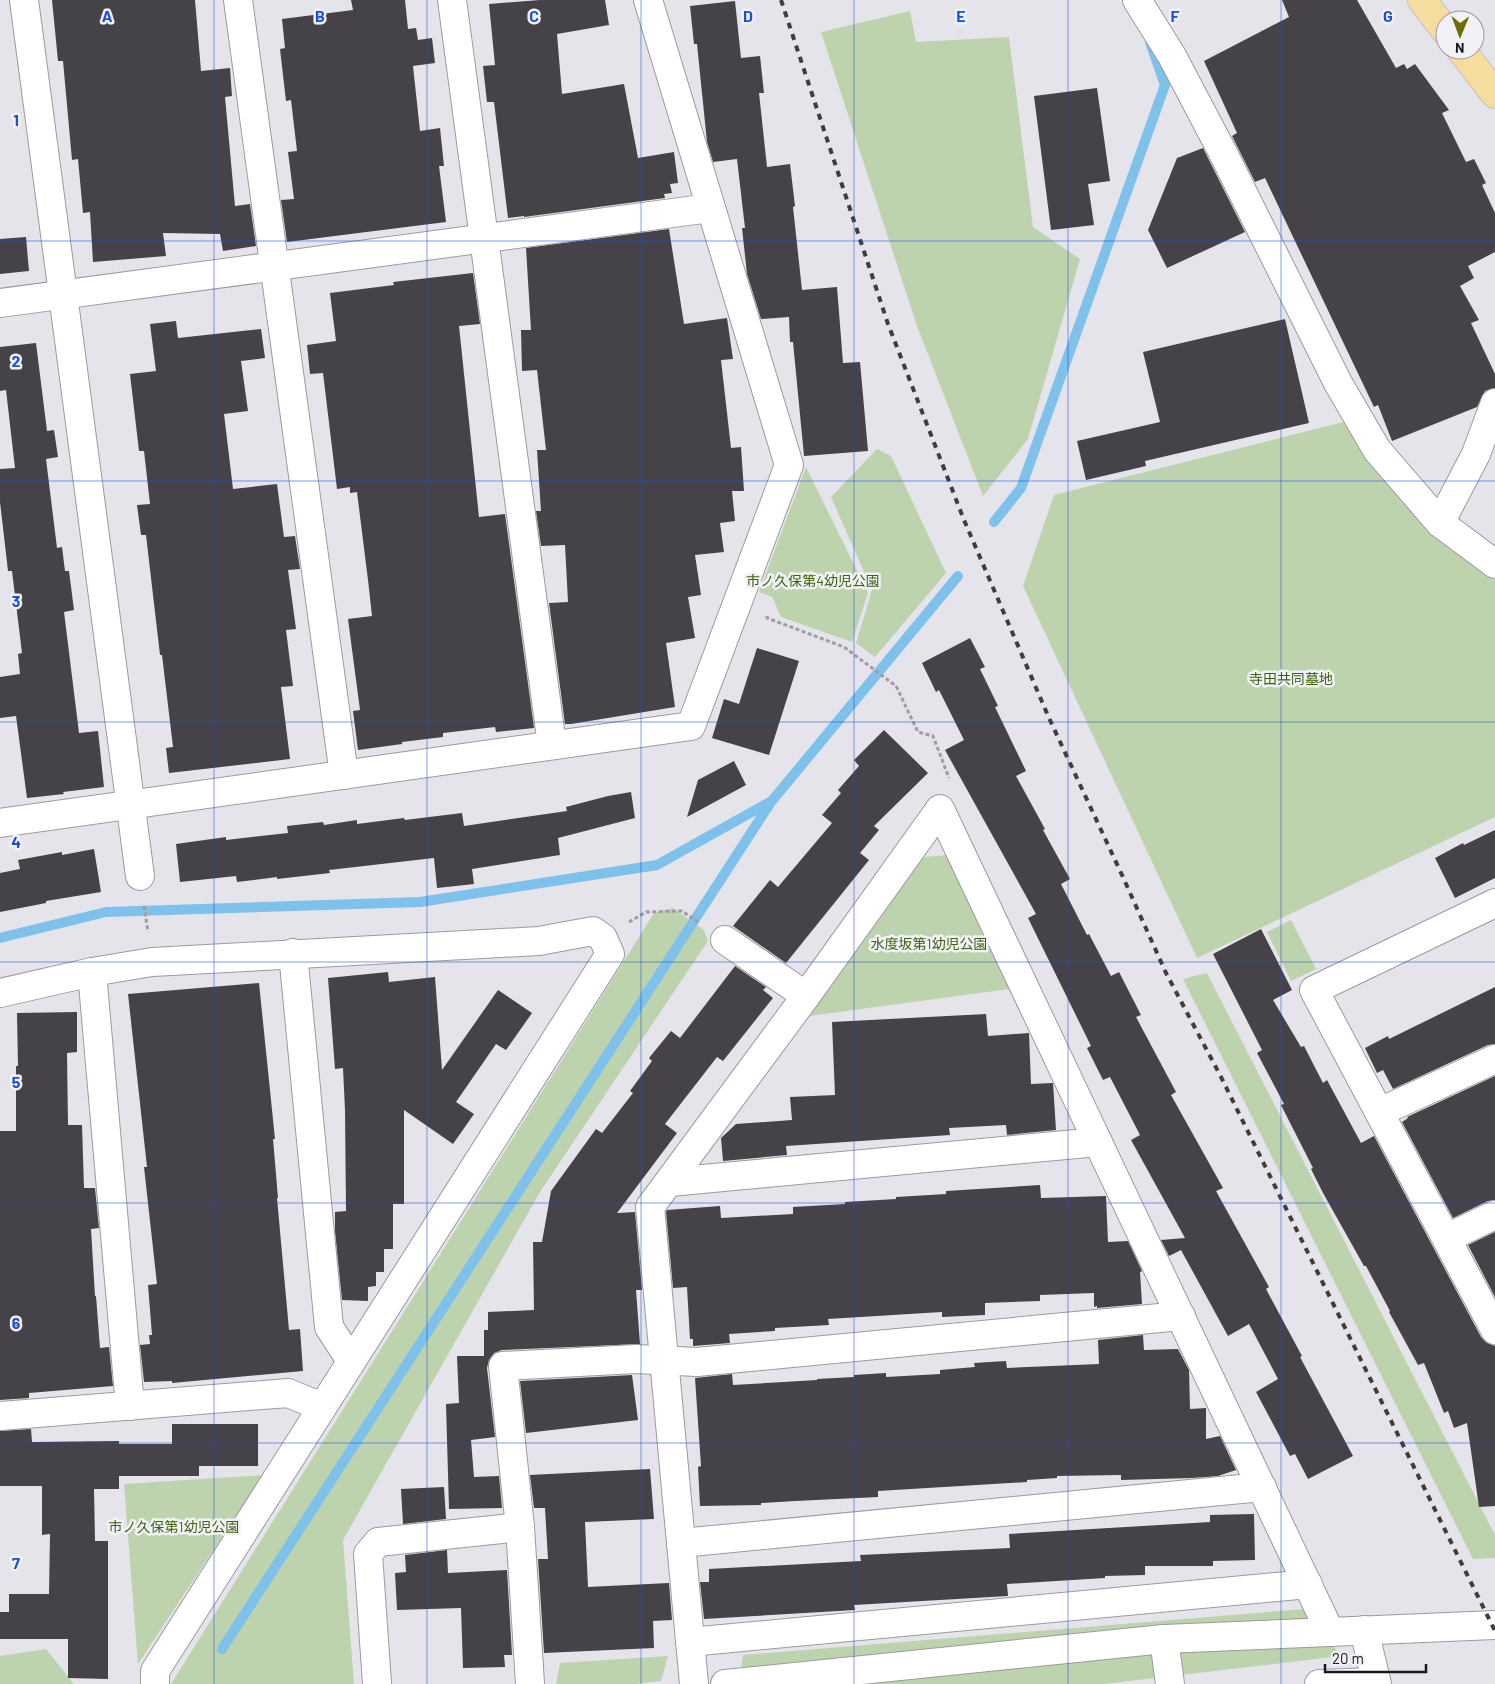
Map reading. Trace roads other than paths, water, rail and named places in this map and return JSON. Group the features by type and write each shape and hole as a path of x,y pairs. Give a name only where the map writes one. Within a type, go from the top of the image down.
{"main road":[{"path":"1422,0 1435,17"},
{"path":"1469,60 1495,94"}],"street":[{"path":"24,0 140,876"},
{"path":"238,0 344,775"},
{"path":"452,0 552,745"},
{"path":"0,823 691,726 789,465 648,0"},
{"path":"1137,0 1172,56 1222,150 1343,391 1377,450 1440,523 1495,564"},
{"path":"0,304 710,208"},
{"path":"1440,523 1476,454 1495,403"},
{"path":"694,1684 650,1207 806,996 940,809 1330,1632"},
{"path":"1495,903 1314,990 1495,1330"},
{"path":"0,993 92,972 152,962 540,941 593,932 603,938 610,954 155,1671 155,1684"},
{"path":"714,933 806,996"},
{"path":"293,953 329,1327 351,1361"},
{"path":"92,972 130,1406"},
{"path":"1380,1112 1495,1059"},
{"path":"670,1182 1098,1142"},
{"path":"1447,1238 1495,1215"},
{"path":"530,1684 520,1527 503,1366 636,1359 697,1362 1181,1316"},
{"path":"0,1416 288,1393 322,1407"},
{"path":"681,1543 1262,1487"},
{"path":"378,1684 368,1554 378,1542 520,1527"},
{"path":"690,1642 1308,1584"},
{"path":"725,1684 1164,1639 1495,1625"},
{"path":"1319,1684 1377,1683 1364,1630"},
{"path":"1164,1639 1170,1684"}],"waterway":[{"path":"994,522 1021,488 1165,85 1150,42"},
{"path":"222,1649 771,802 958,576"},
{"path":"0,938 106,912 420,902 657,865 770,802"}],"railway":[{"path":"781,0 888,324 964,520 1049,718 1166,973 1220,1075 1495,1631"}],"park label":[{"name":"市ノ久保第4幼児公園","path":"813,581"},
{"name":"寺田共同墓地","path":"1291,679"},
{"name":"水度坂第1幼児公園","path":"929,944"},
{"name":"市ノ久保第1幼児公園","path":"174,1527"}]}
